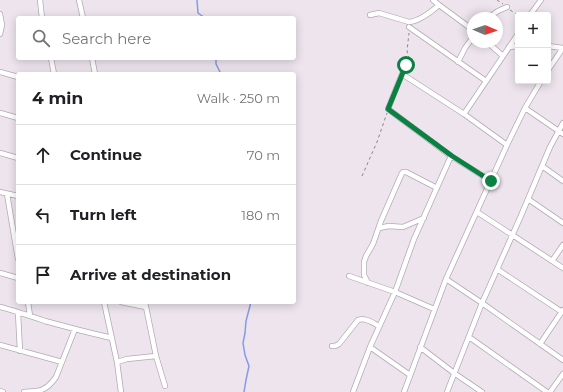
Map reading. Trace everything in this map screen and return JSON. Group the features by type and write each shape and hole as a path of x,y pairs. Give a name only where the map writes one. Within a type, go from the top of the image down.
{"street":[{"path":"40,0 42,16"},
{"path":"79,0 82,16"},
{"path":"433,0 467,26"},
{"path":"532,12 541,0"},
{"path":"370,15 379,13 412,22 428,14 439,5"},
{"path":"497,12 507,7"},
{"path":"0,14 2,25 0,34"},
{"path":"409,27 486,81"},
{"path":"464,114 515,38"},
{"path":"458,62 467,45"},
{"path":"509,47 515,46"},
{"path":"551,46 563,48 551,66"},
{"path":"494,48 503,56"},
{"path":"51,60 54,72"},
{"path":"92,60 95,72"},
{"path":"0,72 16,76"},
{"path":"491,181 452,156 388,109 402,74 464,114 507,145"},
{"path":"404,392 446,279 507,145 525,108 539,84"},
{"path":"525,108 563,134"},
{"path":"0,113 16,117"},
{"path":"447,392 482,303 558,130 563,123"},
{"path":"0,153 16,157"},
{"path":"353,392 370,347 395,292 414,239 452,156"},
{"path":"542,166 563,181"},
{"path":"368,283 364,275 364,262 403,172 406,172 437,188"},
{"path":"0,192 16,196"},
{"path":"7,194 16,247"},
{"path":"528,199 563,223"},
{"path":"477,212 563,268"},
{"path":"379,228 389,226 403,227 424,218"},
{"path":"552,261 563,246"},
{"path":"497,269 562,311 540,344"},
{"path":"0,273 16,277"},
{"path":"349,276 395,292 434,309"},
{"path":"446,279 563,360"},
{"path":"28,304 30,316"},
{"path":"104,304 117,362 121,392"},
{"path":"145,305 156,356 165,386"},
{"path":"0,307 45,321 112,338"},
{"path":"18,312 20,351"},
{"path":"332,346 338,344 360,319 379,326"},
{"path":"24,392 44,390 56,377 75,328"},
{"path":"469,337 547,392"},
{"path":"0,346 62,362"},
{"path":"370,347 410,375"},
{"path":"420,347 482,392"},
{"path":"117,362 127,359 156,356"},
{"path":"550,392 563,374"}],"path":[{"path":"402,74 409,59 407,51 409,27"},
{"path":"362,176 377,142 388,109"}],"waterway":[{"path":"197,0 198,13 202,16"},
{"path":"216,60 216,64 220,72"},
{"path":"244,392 249,366 243,343 250,304"}],"route":[{"path":"406,65 388,109 452,156 491,181"}]}
